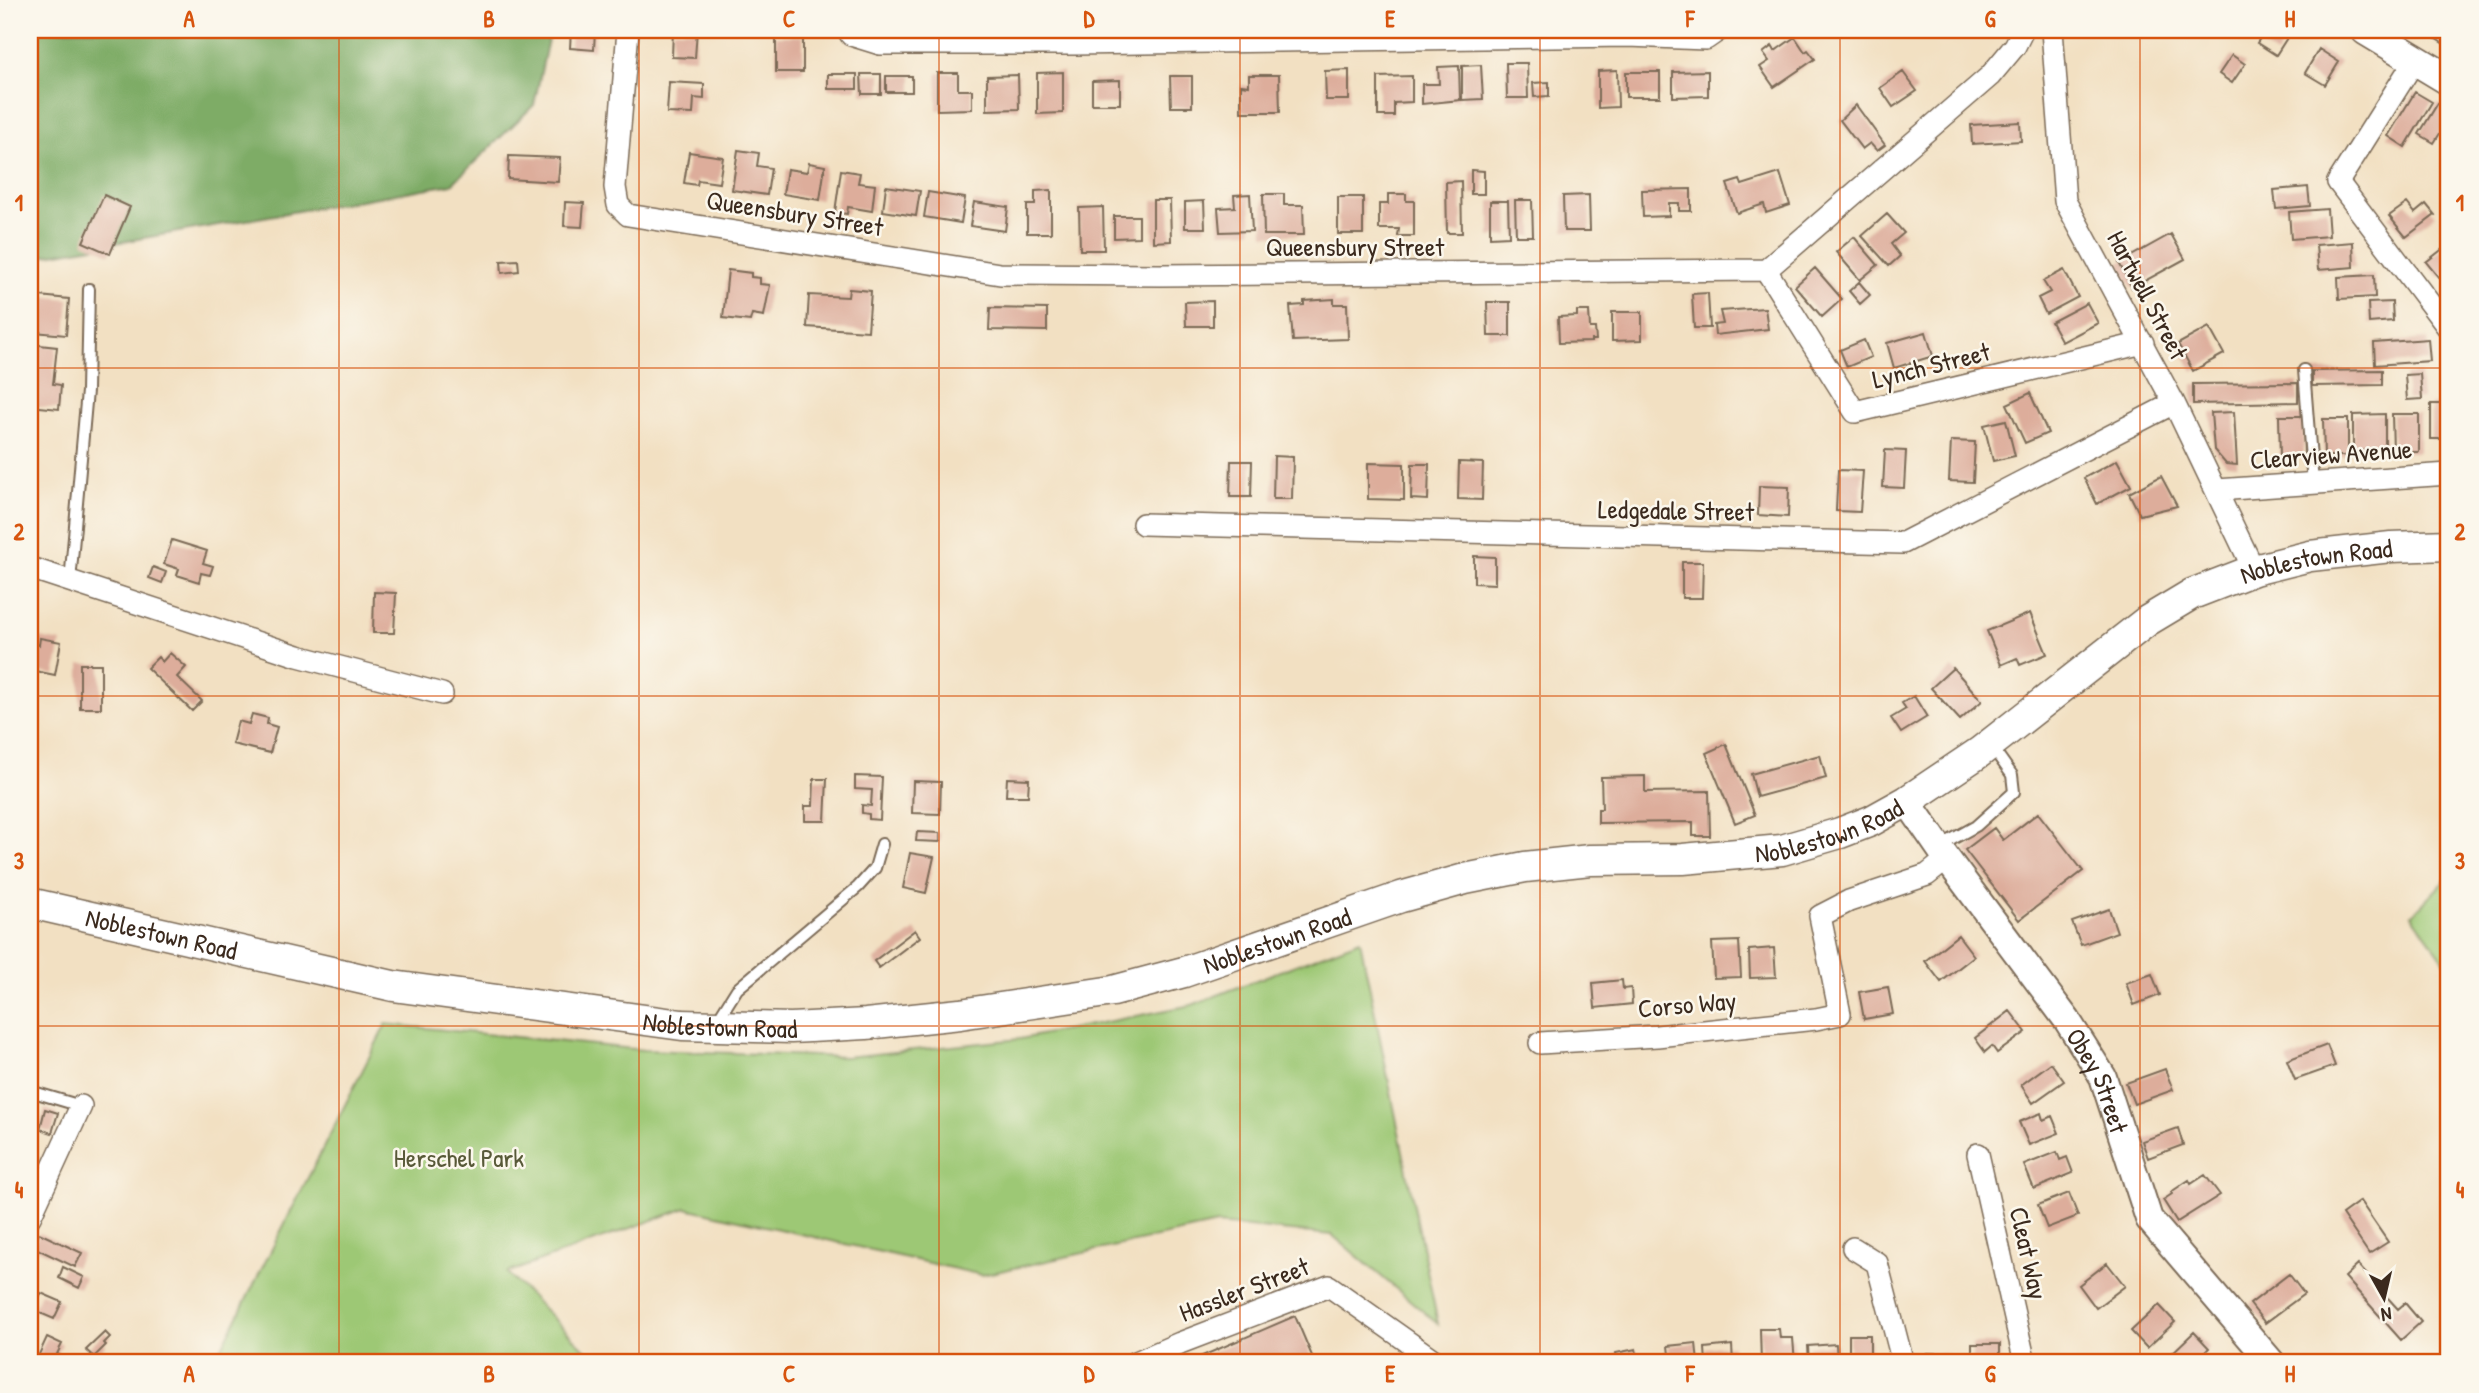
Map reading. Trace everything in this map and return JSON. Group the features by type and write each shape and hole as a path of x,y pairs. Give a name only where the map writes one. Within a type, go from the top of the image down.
{"main road":[{"path":"2366,30 2449,80"},
{"name":"Noblestown Road","path":"30,903 393,986 668,1023 792,1028 866,1024 960,1014 1113,990 1184,972 1401,897 1465,879 1525,867 1590,860 1683,859 1782,850 1851,829 1907,801 1990,744 2147,621 2192,594 2254,570 2310,556 2391,547 2449,545"}],"street":[{"name":"Queensbury Street","path":"628,30 615,187 618,205 628,215 1000,274 1766,270"},
{"path":"848,30 851,35 880,44 1626,33 1706,39 1718,30"},
{"path":"1766,270 1990,76 2015,46 2022,30"},
{"name":"Hartwell Street","path":"2052,30 2065,201 2174,403 2254,570"},
{"path":"2415,60 2338,182 2449,329"},
{"name":"Lynch Street","path":"1766,270 1855,412 2143,343"},
{"name":"Ledgedale Street","path":"1143,524 1903,543 2174,403"},
{"name":"Clearview Avenue","path":"2217,490 2449,474"},
{"path":"30,568 298,656 442,694"},
{"name":"Obey Street","path":"1907,801 2067,1020 2103,1077 2149,1219 2272,1363"},
{"name":"Corso Way","path":"1540,1043 1657,1036 1840,1014 1820,916 1850,901 1927,874 1943,853"},
{"path":"30,1217 82,1106"},
{"name":"Cleat Way","path":"1978,1154 2025,1363"},
{"path":"1853,1248 1877,1263 1903,1363"},
{"name":"Hassler Street","path":"1134,1363 1329,1286 1438,1363"}],"lane":[{"path":"70,582 88,391 89,289"},
{"path":"2304,370 2313,484"},
{"path":"1943,853 2014,792 2012,775 1990,744"},
{"path":"713,1026 737,989 858,887 875,868 882,844"},
{"path":"30,1091 82,1106"}],"green space":[{"path":"30,30 550,30 534,105 452,184 30,258"},
{"path":"2449,876 2449,967 2412,915"},
{"name":"Herschel Park","path":"1360,940 1438,1324 1332,1235 1217,1224 982,1275 686,1208 507,1273 599,1363 214,1363 386,1024 644,1050 846,1057 1020,1039 1192,1005"}],"building":[{"path":"571,30 595,30 594,50 570,48"},
{"path":"673,30 697,30 695,58 672,57"},
{"path":"2265,30 2292,30 2276,55 2257,43"},
{"path":"2442,30 2449,30 2449,47 2436,39"},
{"path":"776,36 803,36 803,72 776,72"},
{"path":"1795,37 1805,52 1808,50 1815,59 1774,87 1760,67 1769,61 1763,53 1772,46 1775,51"},
{"path":"2319,49 2339,62 2325,85 2305,73"},
{"path":"2232,55 2245,64 2232,83 2219,74"},
{"path":"1506,63 1527,63 1528,98 1507,98"},
{"path":"1481,65 1483,99 1462,100 1462,66"},
{"path":"1459,66 1460,100 1422,104 1422,84 1439,84 1438,67"},
{"path":"1349,70 1349,100 1326,100 1325,71"},
{"path":"1617,70 1618,107 1598,108 1598,71"},
{"path":"1708,71 1708,96 1673,97 1673,72"},
{"path":"1063,72 1063,113 1037,114 1037,73"},
{"path":"1626,72 1660,72 1660,97 1626,97"},
{"path":"1903,72 1917,91 1893,107 1880,88"},
{"path":"937,73 958,73 958,90 972,90 972,109 937,110"},
{"path":"828,74 857,74 857,89 828,89"},
{"path":"861,74 881,74 881,94 862,94"},
{"path":"1018,75 1019,109 987,110 987,76"},
{"path":"1249,75 1279,75 1280,112 1241,112 1241,85 1249,86"},
{"path":"886,76 912,76 912,92 886,92"},
{"path":"1170,76 1192,76 1192,107 1171,107"},
{"path":"1412,76 1412,102 1394,103 1394,116 1378,116 1378,77"},
{"path":"1120,80 1120,104 1092,104 1092,81"},
{"path":"669,82 704,84 704,99 694,98 693,114 667,113"},
{"path":"1549,82 1549,96 1534,97 1533,83"},
{"path":"2415,92 2432,102 2405,147 2388,136"},
{"path":"2438,103 2449,110 2449,119 2434,143 2419,134"},
{"path":"1856,105 1885,145 1877,151 1870,143 1862,149 1840,120"},
{"path":"2020,122 2021,141 1972,144 1971,125"},
{"path":"738,150 759,153 757,166 771,168 767,195 732,190"},
{"path":"689,152 723,157 719,183 698,180 697,185 684,183"},
{"path":"509,156 560,158 558,182 508,179"},
{"path":"809,163 825,166 820,200 783,194 787,169 807,172"},
{"path":"841,170 860,173 858,183 875,185 872,211 848,207 847,214 835,212"},
{"path":"1471,170 1484,171 1484,194 1471,194"},
{"path":"1780,173 1790,205 1766,213 1764,204 1737,213 1727,184 1740,180 1742,185"},
{"path":"1461,181 1462,233 1447,233 1446,182"},
{"path":"886,186 920,191 916,216 883,211"},
{"path":"2308,187 2310,206 2276,209 2274,190"},
{"path":"1691,189 1691,211 1679,211 1679,203 1669,203 1669,216 1643,217 1642,190"},
{"path":"1051,190 1051,233 1027,233 1027,205 1035,205 1035,191"},
{"path":"928,192 965,198 961,223 924,217"},
{"path":"1250,194 1252,231 1220,232 1218,208 1235,207 1234,195"},
{"path":"1263,194 1284,194 1284,205 1303,205 1304,235 1264,235"},
{"path":"1388,194 1406,194 1406,201 1414,201 1414,236 1398,236 1399,229 1379,229 1379,204 1388,204"},
{"path":"104,195 130,207 110,254 83,242"},
{"path":"1589,195 1590,231 1564,231 1563,196"},
{"path":"1338,197 1363,197 1363,234 1338,234"},
{"path":"1153,200 1170,200 1171,241 1153,242"},
{"path":"1515,200 1532,200 1533,236 1516,236"},
{"path":"1204,201 1205,228 1185,228 1185,202"},
{"path":"1490,201 1508,201 1509,236 1490,237"},
{"path":"565,202 584,203 582,227 564,226"},
{"path":"974,202 1008,207 1005,231 970,226"},
{"path":"2407,203 2415,213 2426,204 2435,215 2406,237 2389,216"},
{"path":"1103,207 1104,250 1080,250 1079,208"},
{"path":"2327,209 2329,236 2291,239 2289,212"},
{"path":"1887,214 1904,233 1891,244 1900,256 1889,266 1862,236"},
{"path":"1114,216 1139,216 1139,237 1114,238"},
{"path":"2171,234 2185,259 2132,288 2119,263"},
{"path":"1854,237 1878,265 1860,280 1836,252"},
{"path":"2353,242 2354,267 2318,270 2316,245"},
{"path":"2449,244 2449,270 2439,278 2426,262"},
{"path":"518,260 519,271 502,273 501,261"},
{"path":"1815,268 1842,299 1822,317 1795,286"},
{"path":"728,270 751,273 751,277 760,278 760,284 770,285 764,316 752,314 750,321 723,318"},
{"path":"2064,270 2078,297 2046,314 2038,298 2050,292 2043,281"},
{"path":"2374,275 2375,297 2339,299 2338,277"},
{"path":"1859,282 1870,295 1860,304 1849,291"},
{"path":"849,289 871,291 868,331 807,327 809,295 848,297"},
{"path":"1708,293 1710,328 1694,328 1692,294"},
{"path":"39,296 69,299 66,335 35,332"},
{"path":"1334,299 1334,304 1347,304 1348,339 1293,341 1290,306 1304,305 1304,301"},
{"path":"1213,301 1213,326 1186,326 1185,302"},
{"path":"1487,302 1510,302 1510,336 1488,336"},
{"path":"2392,302 2393,321 2369,323 2368,303"},
{"path":"2087,303 2098,323 2062,342 2051,322"},
{"path":"990,308 1047,309 1047,331 989,330"},
{"path":"1765,308 1768,329 1715,335 1714,325 1723,324 1720,311"},
{"path":"1577,311 1589,311 1590,328 1595,328 1596,340 1559,343 1558,317 1577,316"},
{"path":"1612,312 1642,312 1642,340 1612,341"},
{"path":"2209,327 2224,354 2193,371 2178,344"},
{"path":"1926,332 1933,356 1894,368 1887,343"},
{"path":"2428,339 2430,361 2375,365 2374,343"},
{"path":"1864,340 1871,357 1847,367 1840,350"},
{"path":"30,344 57,347 53,384 61,385 59,409 30,406"},
{"path":"2382,370 2382,385 2312,386 2312,371"},
{"path":"2420,374 2422,399 2407,400 2405,375"},
{"path":"2298,383 2298,402 2193,404 2193,384"},
{"path":"2030,393 2048,433 2025,443 2007,404"},
{"path":"2431,404 2449,404 2449,439 2431,439"},
{"path":"2234,412 2237,465 2226,464 2214,450 2211,413"},
{"path":"2385,414 2385,450 2353,451 2353,415"},
{"path":"2392,414 2419,414 2419,452 2393,452"},
{"path":"2279,416 2303,416 2304,456 2280,457"},
{"path":"2323,419 2348,419 2348,456 2324,456"},
{"path":"2006,420 2015,456 1993,461 1984,425"},
{"path":"1951,441 1975,442 1973,482 1949,481"},
{"path":"1885,450 1906,451 1904,488 1883,487"},
{"path":"1274,456 1293,457 1292,499 1273,499"},
{"path":"2117,460 2131,486 2097,504 2084,478"},
{"path":"1231,461 1252,461 1251,497 1230,497"},
{"path":"1459,462 1483,463 1482,500 1458,499"},
{"path":"1368,463 1404,464 1404,500 1368,499"},
{"path":"1412,464 1429,464 1428,500 1411,499"},
{"path":"1838,470 1863,471 1860,512 1836,511"},
{"path":"2161,476 2177,506 2140,515 2129,493"},
{"path":"1759,486 1789,487 1788,517 1758,515"},
{"path":"172,540 207,551 203,563 213,566 210,575 201,573 199,582 177,575 179,569 164,564"},
{"path":"1474,556 1495,557 1495,584 1474,583"},
{"path":"1682,562 1703,562 1702,598 1682,598"},
{"path":"153,567 166,572 162,583 149,578"},
{"path":"374,592 396,593 394,633 373,633"},
{"path":"2030,613 2047,654 2020,665 2017,658 2001,665 1987,631"},
{"path":"40,638 61,642 55,675 30,670 30,643 39,645"},
{"path":"170,653 186,667 177,677 202,701 192,711 147,668 158,657 162,662"},
{"path":"80,664 101,664 101,708 80,708"},
{"path":"1953,668 1982,701 1960,720 1931,688"},
{"path":"1914,696 1927,717 1901,733 1891,718 1906,709 1902,703"},
{"path":"252,714 268,718 267,724 277,727 270,753 232,744 238,721 249,724"},
{"path":"1726,744 1755,815 1735,823 1706,753"},
{"path":"1820,755 1826,778 1757,797 1751,774"},
{"path":"855,776 882,777 880,820 869,819 869,814 862,813 862,805 871,806 872,790 855,789"},
{"path":"1645,776 1645,792 1709,791 1710,836 1693,836 1693,822 1598,823 1598,809 1602,809 1601,777"},
{"path":"1007,778 1029,779 1028,796 1006,796"},
{"path":"814,779 827,779 825,821 805,821 805,806 813,806"},
{"path":"913,781 941,782 940,814 912,813"},
{"path":"2038,813 2083,871 2019,920 1965,850 1994,828 2003,840"},
{"path":"917,832 940,833 940,842 916,841"},
{"path":"910,853 934,857 926,893 903,888"},
{"path":"2109,909 2117,932 2081,945 2072,922"},
{"path":"915,930 920,937 879,968 874,961"},
{"path":"1958,935 1974,956 1941,982 1925,961"},
{"path":"1739,941 1741,977 1714,978 1712,942"},
{"path":"1774,948 1776,977 1750,978 1749,950"},
{"path":"2152,974 2160,995 2134,1005 2126,983"},
{"path":"1622,980 1623,989 1631,988 1632,1004 1595,1008 1593,983"},
{"path":"1888,987 1893,1014 1864,1019 1859,992"},
{"path":"2010,1011 2026,1032 1997,1053 1992,1046 1985,1052 1975,1038"},
{"path":"2327,1045 2335,1066 2295,1080 2287,1060"},
{"path":"2051,1063 2064,1081 2033,1103 2021,1085"},
{"path":"2165,1069 2173,1090 2134,1104 2126,1083"},
{"path":"45,1109 58,1113 52,1133 40,1129"},
{"path":"2041,1113 2043,1120 2052,1116 2059,1133 2029,1145 2019,1122"},
{"path":"2178,1128 2183,1145 2148,1158 2142,1141"},
{"path":"2057,1152 2060,1160 2067,1157 2073,1173 2034,1189 2024,1165"},
{"path":"2205,1175 2220,1195 2177,1222 2163,1200 2189,1180 2191,1184"},
{"path":"2069,1193 2078,1216 2047,1228 2038,1205"},
{"path":"2360,1201 2388,1242 2369,1254 2342,1214"},
{"path":"39,1233 82,1253 75,1267 33,1247"},
{"path":"2107,1263 2125,1286 2096,1308 2079,1285"},
{"path":"2358,1265 2398,1309 2405,1303 2421,1322 2401,1340 2345,1277"},
{"path":"63,1267 84,1277 79,1288 59,1278"},
{"path":"2289,1274 2304,1294 2265,1323 2250,1304"},
{"path":"41,1293 62,1302 54,1319 33,1310"},
{"path":"2159,1305 2175,1322 2147,1348 2131,1331"},
{"path":"1295,1316 1315,1363 1186,1363"},
{"path":"1760,1329 1779,1329 1780,1338 1793,1338 1795,1363 1761,1363"},
{"path":"105,1332 110,1337 94,1357 86,1350"},
{"path":"2194,1332 2209,1348 2194,1363 2174,1363 2168,1357"},
{"path":"1849,1335 1870,1335 1870,1363 1849,1363"},
{"path":"47,1337 62,1344 57,1354 61,1356 58,1363 35,1363"},
{"path":"1696,1343 1698,1363 1670,1363 1668,1346"},
{"path":"1836,1344 1837,1363 1809,1363 1808,1346"},
{"path":"1972,1344 2000,1344 2000,1363 1972,1363"},
{"path":"1732,1345 1733,1363 1706,1363 1705,1348"},
{"path":"1636,1349 1639,1363 1618,1363 1616,1353"},
{"path":"1927,1353 1948,1354 1947,1363 1927,1363"}]}
